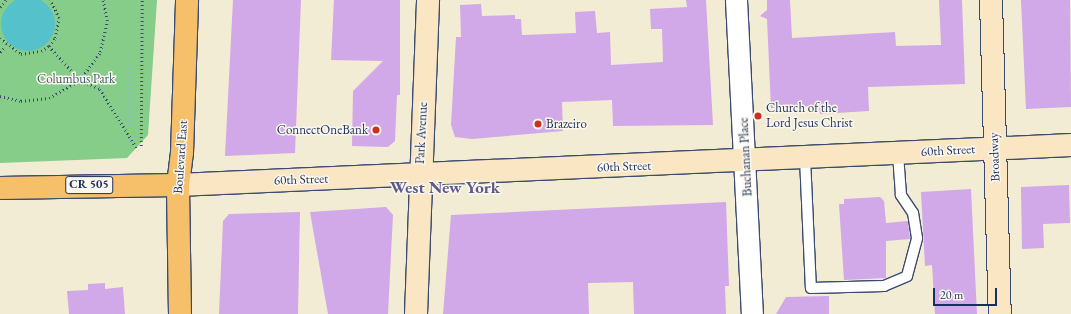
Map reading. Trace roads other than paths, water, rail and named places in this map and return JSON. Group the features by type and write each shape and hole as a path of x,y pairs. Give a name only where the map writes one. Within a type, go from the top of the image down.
{"main road":[{"name":"Boulevard East","path":"180,314 178,184 182,152 187,0"},
{"name":"CR 505","path":"0,188 178,184"}],"street":[{"name":"Park Avenue","path":"416,314 420,176 428,0"},
{"name":"Buchanan Place","path":"736,0 747,162 752,314"},
{"name":"Broadway","path":"991,0 994,149 1000,314"},
{"name":"60th Street","path":"178,184 420,176 747,162 1071,145"}],"lane":[{"path":"805,158 811,288 884,286 907,276 917,238 913,213 901,195 898,154"}],"water":[{"path":"23,-3 33,-3 43,1 51,9 55,19 55,29 51,39 43,47 33,51 23,51 13,47 5,39 1,29 1,19 5,9 13,1"}],"place":[{"name":"Church of the Lord Jesus Christ","path":"758,116"},
{"name":"Brazeiro","path":"538,124"},
{"name":"ConnectOneBank","path":"376,130"}],"district":[{"name":"West New York","path":"445,188"}],"park label":[{"name":"Columbus Park","path":"76,79"}]}
